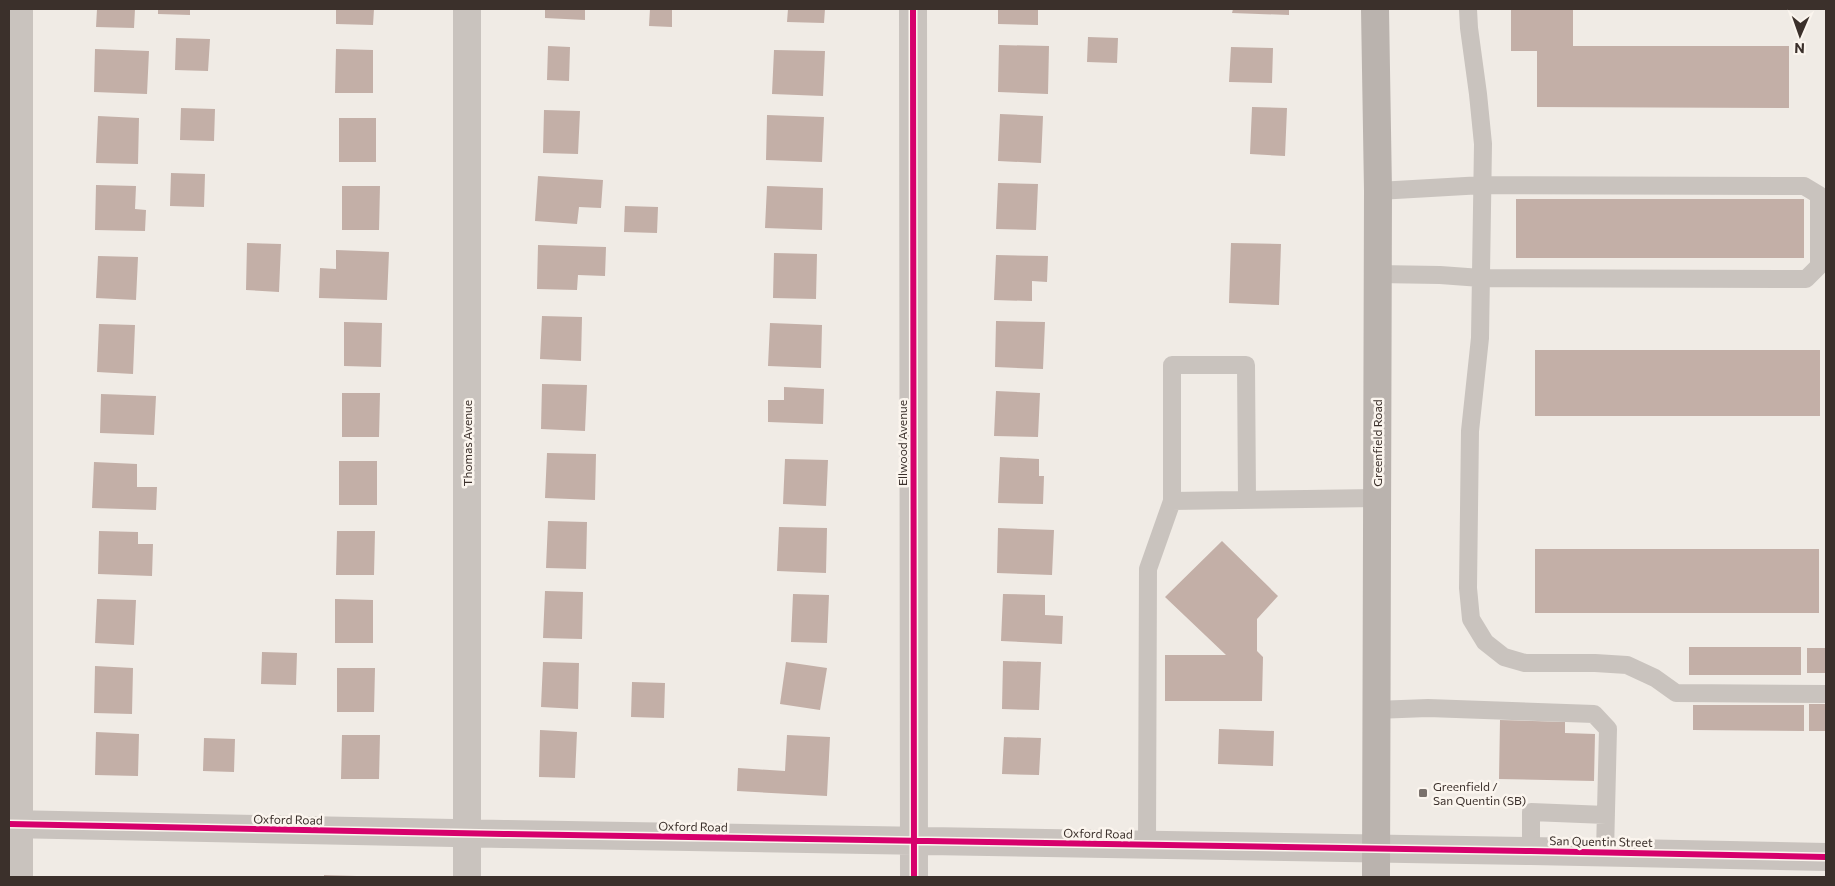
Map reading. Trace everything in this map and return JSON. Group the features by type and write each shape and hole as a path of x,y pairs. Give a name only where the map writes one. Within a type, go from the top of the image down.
{"main road":[{"name":"Greenfield Road","path":"1375,9 1378,191 1376,877"}],"street":[{"path":"19,9 14,824 19,877"},
{"name":"Thomas Avenue","path":"467,9 467,877"},
{"name":"Ellwood Avenue","path":"913,9 914,877"},
{"name":"Oxford Road","path":"14,824 467,834 1376,849"},
{"name":"San Quentin Street","path":"1376,849 1826,857"}],"lane":[{"path":"1468,9 1468,28 1483,144 1480,338 1470,431 1468,588 1471,619 1485,642 1504,657 1525,663 1627,665 1655,678 1676,693 1826,694"},
{"path":"1377,274 1480,278 1806,279 1819,266 1819,195 1804,186 1483,185 1378,191"},
{"path":"1147,845 1148,569 1172,501 1172,365 1246,365 1247,500"},
{"path":"1172,501 1377,498"},
{"path":"1376,710 1428,708 1594,714 1608,729 1605,852"},
{"path":"1530,851 1532,812 1606,815"}],"building":[{"path":"97,9 135,9 134,28 96,27"},
{"path":"158,9 190,9 190,15 158,14"},
{"path":"336,9 374,9 373,25 336,24"},
{"path":"545,9 585,9 585,20 545,18"},
{"path":"650,9 672,9 672,27 649,26"},
{"path":"788,9 825,9 824,23 787,22"},
{"path":"998,9 1038,9 1038,25 998,24"},
{"path":"1233,9 1289,9 1289,15 1232,13"},
{"path":"1511,9 1573,9 1573,46 1789,46 1789,108 1537,107 1537,51 1511,51"},
{"path":"1088,37 1118,38 1117,63 1087,62"},
{"path":"176,38 210,39 208,71 175,70"},
{"path":"999,45 1049,46 1048,94 998,92"},
{"path":"548,46 570,47 569,81 547,80"},
{"path":"1231,47 1273,48 1272,83 1229,82"},
{"path":"95,49 149,51 147,94 94,92"},
{"path":"336,49 373,50 373,93 335,93"},
{"path":"774,50 825,51 823,96 772,94"},
{"path":"1252,107 1287,108 1285,156 1250,154"},
{"path":"181,108 215,109 214,141 180,140"},
{"path":"544,110 580,111 578,154 543,153"},
{"path":"1000,114 1043,116 1041,163 998,161"},
{"path":"767,115 824,117 822,162 766,160"},
{"path":"98,116 139,118 138,164 96,163"},
{"path":"339,118 376,118 376,162 339,162"},
{"path":"171,173 205,174 204,207 170,206"},
{"path":"538,176 603,180 601,208 579,207 577,224 535,221"},
{"path":"998,183 1038,184 1036,230 996,229"},
{"path":"96,185 136,186 135,209 146,210 145,231 95,230"},
{"path":"342,186 380,186 379,230 342,230"},
{"path":"767,186 823,188 822,230 765,228"},
{"path":"1516,199 1804,199 1804,258 1516,258"},
{"path":"625,206 658,207 657,233 624,232"},
{"path":"247,243 281,244 279,292 246,290"},
{"path":"1231,243 1281,244 1279,305 1229,303"},
{"path":"538,245 606,247 605,276 578,275 577,290 537,289"},
{"path":"336,250 389,252 387,300 319,298 320,268 336,269"},
{"path":"774,253 817,254 816,299 773,298"},
{"path":"996,255 1048,256 1047,282 1032,281 1032,301 994,300"},
{"path":"98,256 138,257 136,300 96,298"},
{"path":"542,316 582,317 581,361 540,359"},
{"path":"996,321 1045,322 1043,369 995,367"},
{"path":"344,322 382,323 381,367 344,366"},
{"path":"770,323 822,325 821,368 768,366"},
{"path":"99,324 135,325 133,374 97,372"},
{"path":"1535,350 1820,350 1820,416 1535,416"},
{"path":"542,384 587,385 585,431 541,429"},
{"path":"784,387 824,389 823,424 768,422 768,400 784,400"},
{"path":"996,391 1040,393 1038,437 994,436"},
{"path":"342,393 380,393 379,437 342,437"},
{"path":"101,394 156,396 154,435 100,433"},
{"path":"547,453 596,454 595,500 545,498"},
{"path":"1000,457 1039,459 1039,476 1044,476 1043,504 998,503"},
{"path":"785,459 828,460 826,506 783,504"},
{"path":"339,461 377,461 377,505 339,505"},
{"path":"94,462 137,464 137,487 157,487 156,510 92,508"},
{"path":"548,521 587,522 586,569 546,568"},
{"path":"779,527 827,528 826,573 777,571"},
{"path":"998,528 1054,530 1052,575 997,573"},
{"path":"99,531 138,532 138,544 153,544 152,576 98,574"},
{"path":"337,531 375,531 374,575 336,575"},
{"path":"1222,541 1278,596 1257,619 1257,651 1263,657 1262,701 1165,701 1165,655 1226,655 1165,597"},
{"path":"1535,549 1819,549 1819,613 1535,613"},
{"path":"545,591 583,592 582,639 543,638"},
{"path":"793,594 829,595 827,643 791,642"},
{"path":"1003,594 1045,595 1045,615 1063,616 1062,644 1001,641"},
{"path":"97,599 136,600 134,645 95,643"},
{"path":"335,599 373,600 373,643 335,643"},
{"path":"1689,647 1801,647 1801,675 1689,675"},
{"path":"1807,648 1826,648 1826,673 1807,673"},
{"path":"262,652 297,653 296,685 261,684"},
{"path":"1003,661 1041,662 1039,710 1002,709"},
{"path":"543,662 579,663 578,709 541,707"},
{"path":"786,662 827,668 820,710 780,704"},
{"path":"95,666 133,668 132,714 94,713"},
{"path":"337,668 375,668 374,712 337,712"},
{"path":"632,682 665,683 664,718 631,717"},
{"path":"1809,704 1826,704 1826,731 1809,731"},
{"path":"1693,705 1804,705 1804,731 1693,730"},
{"path":"1500,720 1565,722 1565,733 1595,734 1594,781 1499,779"},
{"path":"1219,729 1274,731 1273,766 1218,764"},
{"path":"540,730 577,732 575,778 539,777"},
{"path":"96,732 139,734 138,776 95,775"},
{"path":"342,735 380,735 379,779 341,779"},
{"path":"787,735 830,737 827,796 737,791 738,768 785,771"},
{"path":"1004,737 1041,738 1039,775 1002,774"},
{"path":"204,738 235,739 234,772 203,771"},
{"path":"324,875 357,876 357,877 324,877"}],"cycle path":[{"path":"913,9 914,877"},
{"path":"9,824 1826,857"}],"place":[{"name":"Greenfield / San Quentin (SB)","path":"1423,793"}]}
